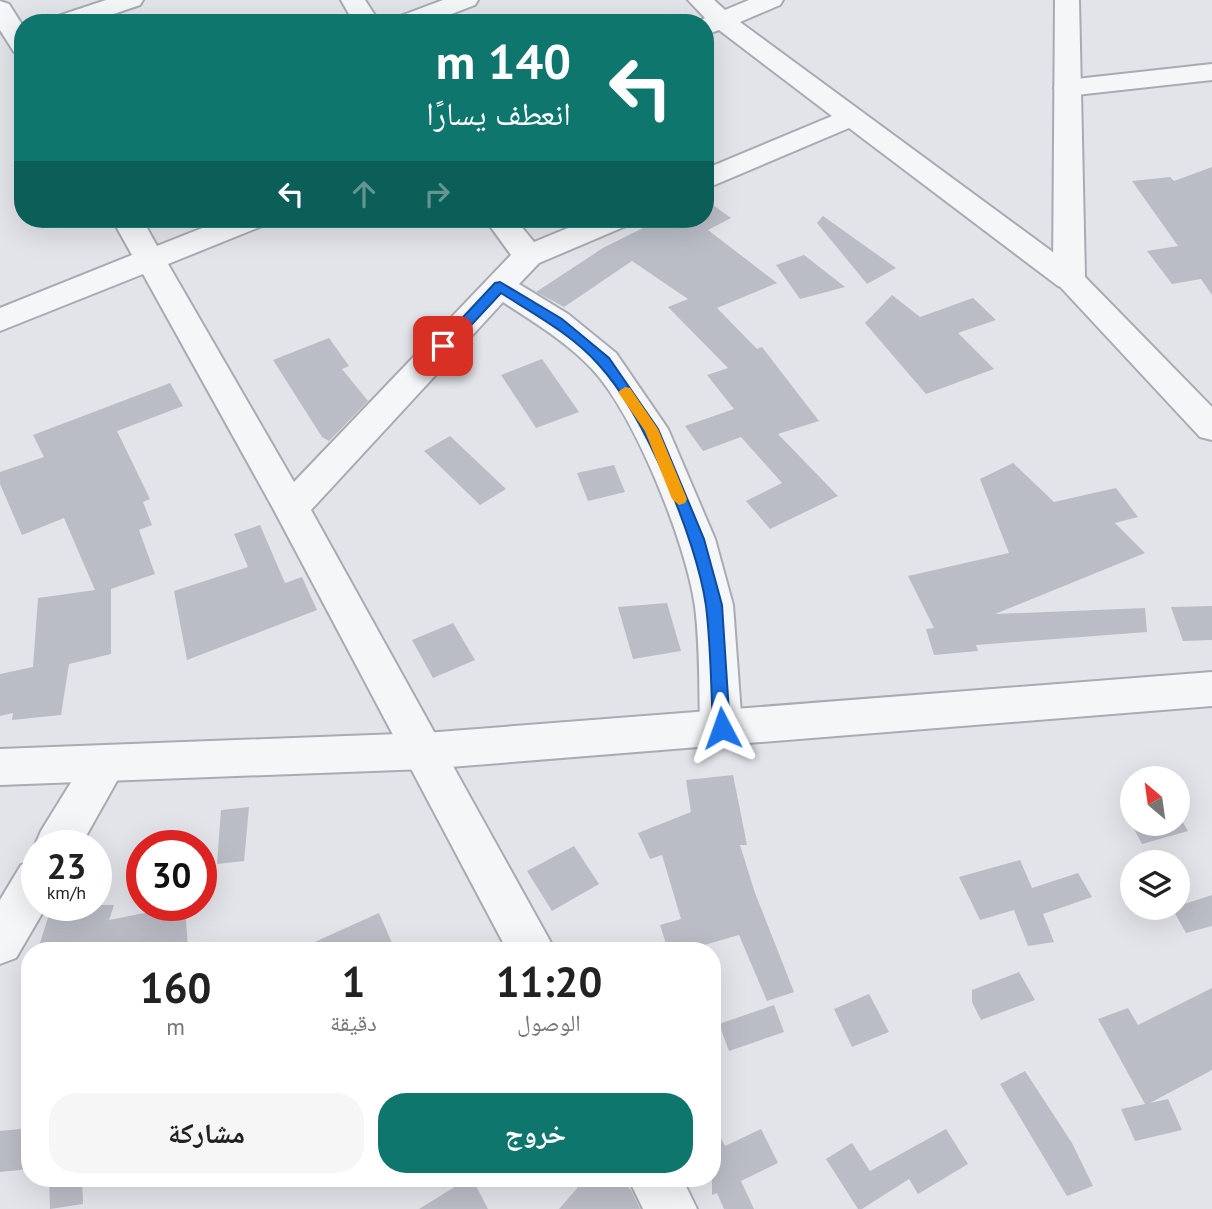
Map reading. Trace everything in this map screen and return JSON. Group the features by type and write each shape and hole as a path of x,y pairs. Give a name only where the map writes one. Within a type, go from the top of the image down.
{"street":[{"path":"88,14 131,0"},
{"path":"428,14 466,0"},
{"path":"714,24 771,0"},
{"path":"1067,0 1069,279"},
{"path":"0,9 14,36"},
{"path":"714,25 852,117 1069,279 1212,428"},
{"path":"1068,88 1212,72"},
{"path":"714,176 852,117"},
{"path":"132,228 425,751 528,942"},
{"path":"0,320 230,228"},
{"path":"507,228 528,256"},
{"path":"290,508 528,256 594,228"},
{"path":"500,286 557,323 604,361 651,429 696,539 714,605 722,728"},
{"path":"0,767 425,751 1212,689"},
{"path":"66,830 106,763"},
{"path":"0,942 21,907"},
{"path":"659,1187 671,1209"}],"building":[{"path":"1212,167 1212,295 1201,279 1172,284 1147,251 1178,246 1132,181 1170,177 1174,181"},
{"path":"714,206 731,218 714,227"},
{"path":"823,216 896,268 867,284 817,223"},
{"path":"643,228 712,228 708,230 777,283 717,308 757,349 762,347 819,421 778,434 838,496 770,529 746,501 782,483 741,437 703,451 685,426 734,409 707,375 728,368 668,307 688,299 632,261 564,307 536,292 603,248"},
{"path":"804,255 845,287 800,299 776,265"},
{"path":"892,295 920,317 973,298 996,320 958,333 994,369 926,394 865,323"},
{"path":"329,338 349,366 342,369 368,401 329,441 322,437 273,360"},
{"path":"542,359 579,412 536,428 501,375"},
{"path":"170,383 183,406 117,431 150,499 143,502 152,525 139,530 155,574 111,589 111,654 69,664 61,715 12,720 13,713 0,716 0,674 33,667 38,598 95,590 64,518 22,535 0,484 0,472 44,457 33,435"},
{"path":"450,436 506,489 480,505 424,451"},
{"path":"1013,463 1054,502 1116,488 1138,517 1115,523 1145,553 995,614 1145,608 1147,632 976,645 978,651 934,655 926,629 934,628 908,576 1009,553 980,479"},
{"path":"614,465 625,492 588,501 577,473"},
{"path":"260,525 285,583 302,577 317,610 187,660 174,591 248,567 234,534"},
{"path":"667,603 681,651 633,659 618,607"},
{"path":"1212,606 1212,640 1183,641 1171,607"},
{"path":"453,623 475,660 433,678 412,640"},
{"path":"733,775 747,845 740,845 755,893 794,992 767,1001 739,935 715,942 665,942 660,925 681,919 662,855 650,859 638,833 691,812 686,780"},
{"path":"249,807 244,861 217,864 221,810"},
{"path":"1138,836 1170,836 1142,844"},
{"path":"574,846 599,884 552,911 527,871"},
{"path":"1020,860 1032,888 1078,873 1092,897 1043,914 1054,942 1028,946 1014,910 980,920 959,877"},
{"path":"1212,895 1212,926 1186,933 1179,920 1190,920 1190,902"},
{"path":"379,913 392,942 315,942"},
{"path":"126,917 126,921 186,921 187,942 40,942 47,921 112,921"},
{"path":"1019,972 1035,1000 981,1020 972,1002 972,990"},
{"path":"1212,988 1212,1070 1150,1103 1168,1099 1182,1130 1135,1141 1121,1109 1145,1104 1098,1019 1128,1008 1138,1025"},
{"path":"869,994 889,1032 852,1047 834,1009"},
{"path":"774,1005 784,1032 729,1051 721,1023"},
{"path":"1025,1071 1072,1143 1093,1186 1067,1196 1000,1084"},
{"path":"21,1129 21,1170 0,1172 0,1131"},
{"path":"761,1129 778,1163 741,1181 754,1209 724,1209 717,1193 712,1195 712,1187 721,1187 721,1138 725,1146"},
{"path":"946,1129 968,1164 918,1194 909,1179 862,1209 858,1209 826,1159 852,1143 870,1171"},
{"path":"49,1187 82,1187 83,1204 50,1209"},
{"path":"454,1187 477,1187 488,1209 419,1209"},
{"path":"578,1187 628,1187 640,1209 559,1209"}],"slow traffic":[{"path":"625,392 651,429 679,499"}],"route":[{"path":"443,346 500,286 557,323 604,361 651,429 696,539 714,605 722,728"}]}
